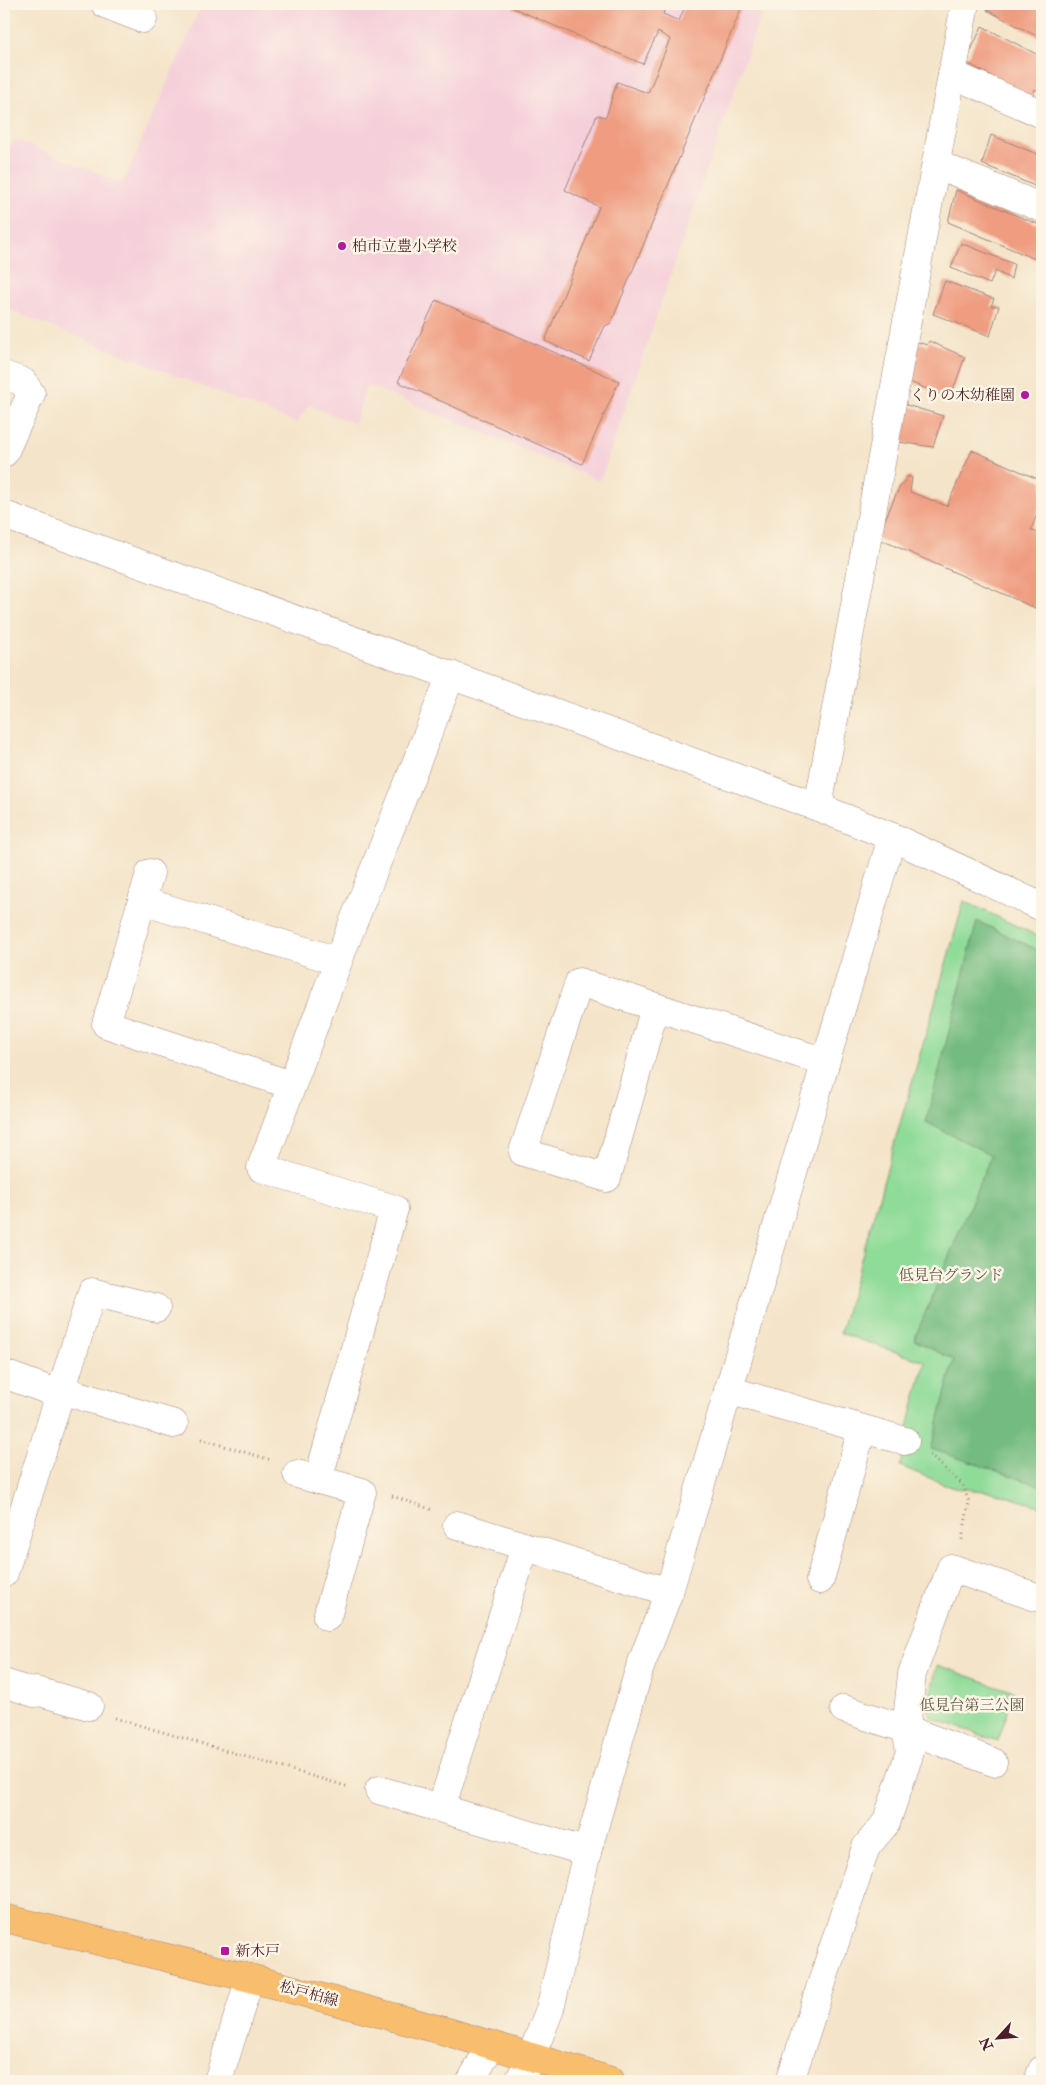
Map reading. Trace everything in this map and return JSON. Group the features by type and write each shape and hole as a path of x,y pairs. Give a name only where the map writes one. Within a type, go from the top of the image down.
{"main road":[{"name":"松戸柏線","path":"4,1918 250,1978 491,2045 531,2058 574,2076 611,2081"}],"street":[{"path":"105,4 143,19"},
{"path":"818,806 965,4"},
{"path":"952,74 1042,114"},
{"path":"936,164 1042,208"},
{"path":"4,375 23,382 31,394 4,453"},
{"path":"4,515 818,806 892,836 1042,907"},
{"path":"327,1617 362,1492 307,1477 394,1209 261,1168 291,1084 451,675"},
{"path":"519,2081 531,2058 550,2009 586,1852 640,1670 668,1592 892,836"},
{"path":"150,873 106,1024 291,1084"},
{"path":"142,901 342,952"},
{"path":"655,1007 607,1178 523,1152 579,982 826,1062"},
{"path":"4,1573 92,1292 156,1308"},
{"path":"4,1374 174,1424"},
{"path":"728,1390 905,1441"},
{"path":"820,1580 862,1429"},
{"path":"458,1526 668,1592"},
{"path":"442,1808 526,1547"},
{"path":"790,2081 866,1847 886,1823 910,1752 906,1729 912,1674 951,1568 1036,1596"},
{"path":"4,1683 34,1693 36,1691 89,1706"},
{"path":"844,1709 906,1729 994,1762"},
{"path":"379,1790 586,1852"},
{"path":"218,2081 250,1978"},
{"path":"471,2081 491,2045"},
{"path":"1038,2081 1042,2070"}],"path":[{"path":"174,1424 176,1431 298,1469 307,1477"},
{"path":"905,1441 922,1448 963,1486 968,1502 960,1552 951,1568"},
{"path":"362,1492 375,1491 460,1518 458,1526"},
{"path":"89,1706 87,1710 376,1795 379,1790"}],"shaded area":[{"name":"柏市立豊小学校","path":"202,4 764,4 600,481 367,385 354,424 309,405 296,423 4,308 4,162 14,139 123,183"}],"green space":[{"name":"低見台グランド","path":"964,901 1042,938 1042,1507 993,1492 954,1488 900,1466 925,1362 840,1333"},
{"name":"低見台グランド","path":"977,921 1042,952 1042,1486 931,1449 954,1360 914,1340 991,1155 926,1122"},
{"name":"低見台第三公園","path":"937,1665 1014,1692 998,1741 932,1718 927,1708"}],"building":[{"path":"514,4 667,4 663,14 679,21 686,4 728,4 741,9 611,323 605,326 589,361 545,341 599,207 565,190 597,115 606,117 617,82 648,93 670,39 658,32 643,64 513,8"},
{"path":"990,4 1042,4 1042,39 987,10"},
{"path":"982,26 1042,57 1042,93 1035,89 1032,98 962,60 969,55"},
{"path":"991,135 1042,156 1042,189 982,164"},
{"path":"956,190 1042,226 1042,262 948,222"},
{"path":"961,243 1014,264 1011,279 995,271 990,284 951,268"},
{"path":"945,281 994,299 991,306 999,306 990,336 933,314"},
{"path":"436,300 619,381 582,464 398,382"},
{"path":"914,341 927,345 929,341 965,357 950,398 902,379"},
{"path":"903,404 943,416 933,447 892,441"},
{"path":"972,450 1042,481 1042,501 1031,530 1042,535 1042,611 877,538 899,488 908,476 912,478 910,492 947,506"}],"place":[{"name":"柏市立豊小学校","path":"342,246"},
{"name":"くりの木幼稚園","path":"1025,395"},
{"name":"新木戸","path":"225,1951"}]}
